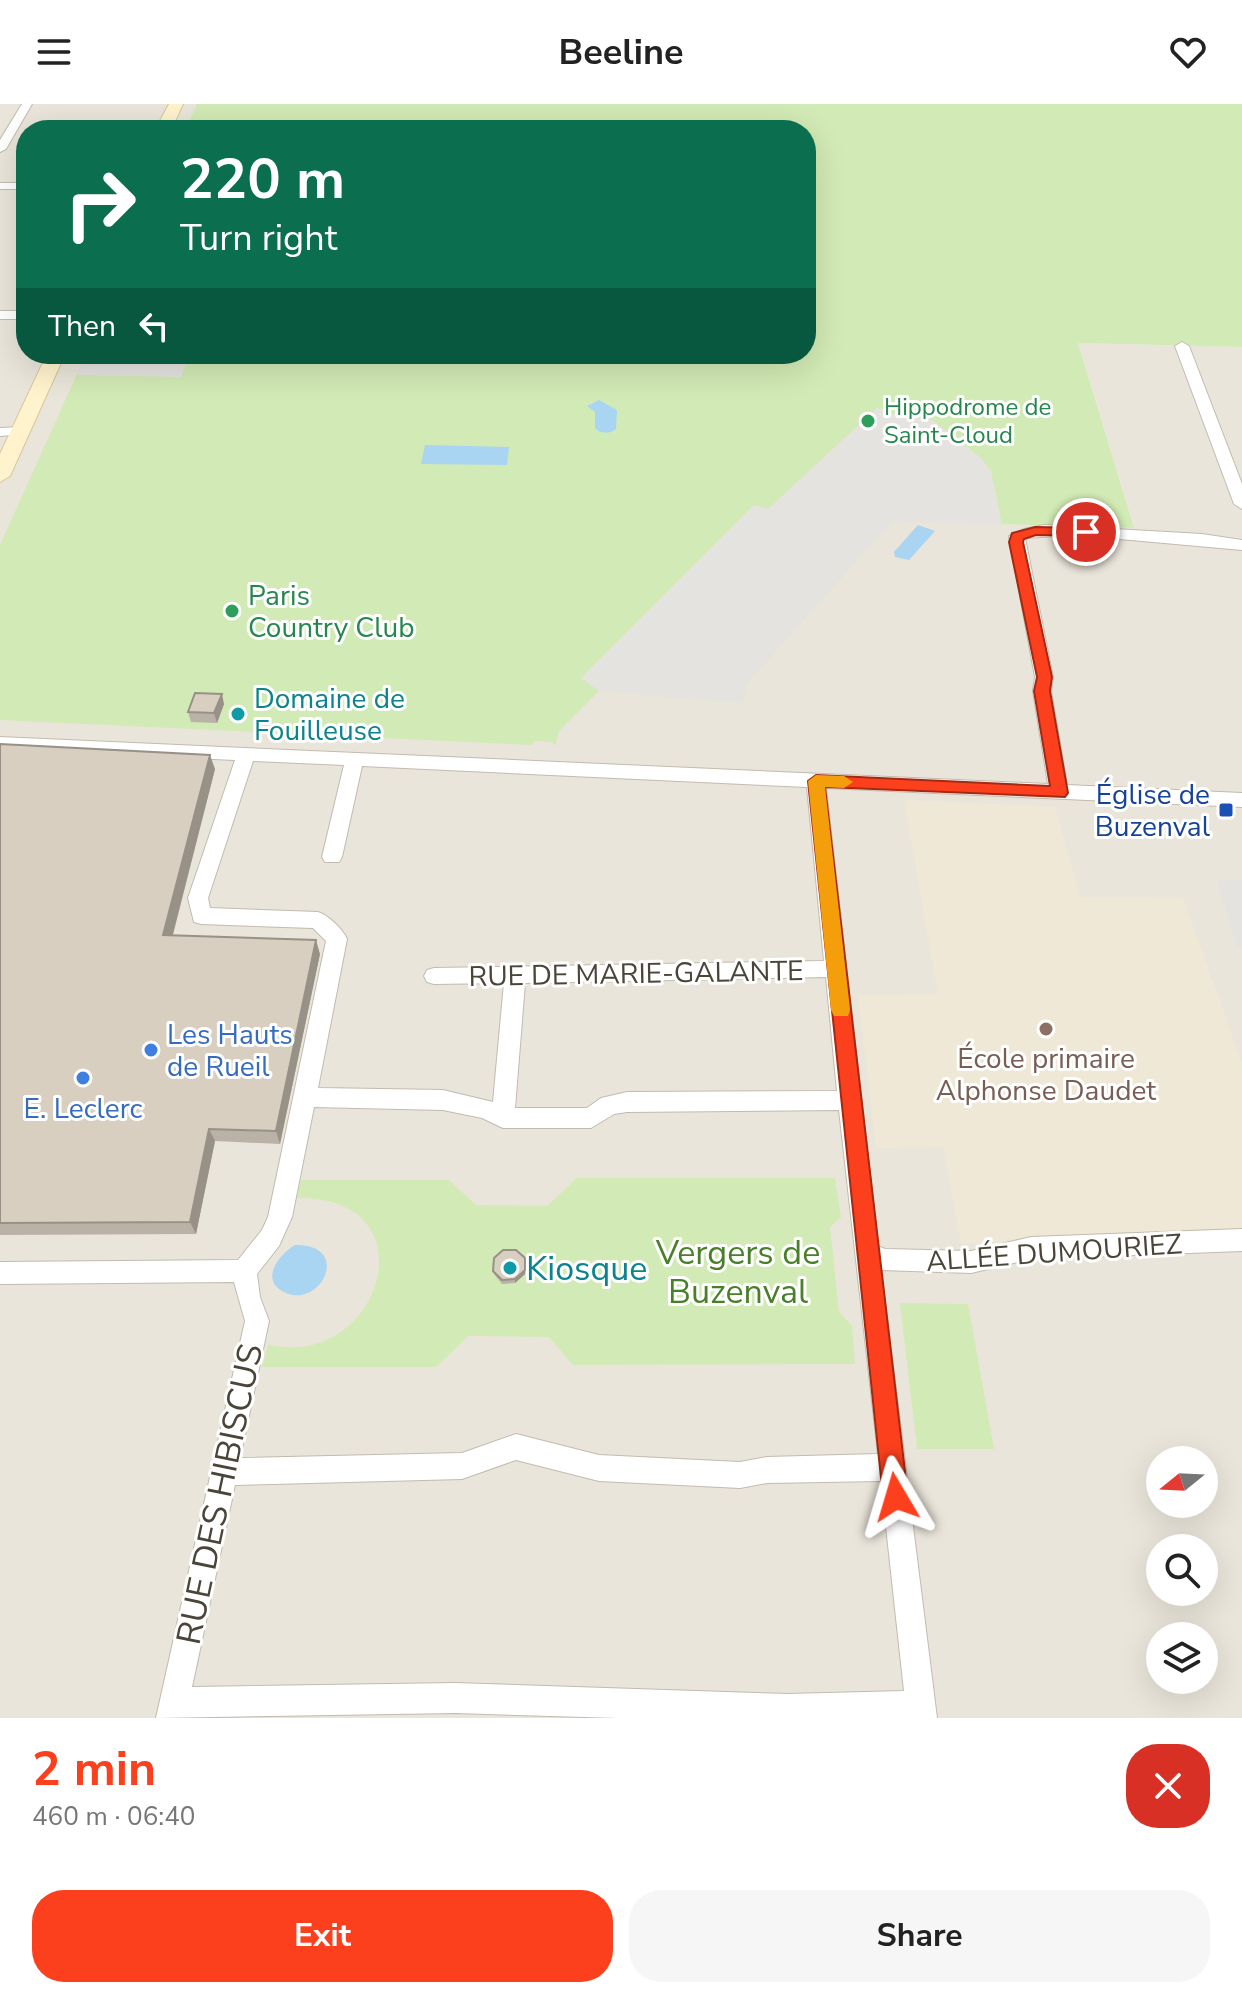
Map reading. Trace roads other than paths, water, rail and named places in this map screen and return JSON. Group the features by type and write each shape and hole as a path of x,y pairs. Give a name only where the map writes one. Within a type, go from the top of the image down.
{"street":[{"path":"0,149 16,122"},
{"path":"1182,346 1242,504"},
{"path":"0,476 51,364"},
{"path":"0,432 21,431"},
{"path":"1059,793 1042,691 1044,677 1017,536 1035,531 1111,532 1210,539 1242,545"},
{"path":"0,743 1242,800"},
{"path":"0,1273 244,1271 271,1238 280,1217 337,939 318,920 201,916 198,898 246,754"},
{"path":"332,857 355,758"},
{"path":"172,1710 454,1708 921,1712 849,1100 816,781"},
{"name":"RUE DE MARIE-GALANTE","path":"434,976 837,969"},
{"path":"503,1118 515,975"},
{"path":"304,1097 443,1100 486,1109 503,1118 591,1118 609,1105 627,1102 849,1100"},
{"name":"ALLÉE DUMOURIEZ","path":"868,1253 885,1260 971,1262 1031,1248 1242,1240"},
{"name":"RUE DES HIBISCUS","path":"172,1710 257,1321 248,1297 244,1271"},
{"path":"223,1472 462,1466 516,1447 599,1468 740,1475 767,1470 892,1467"}],"water":[{"path":"599,400 617,410 616,429 611,432 595,428 595,412 587,406"},
{"path":"425,445 509,447 507,465 421,464"},
{"path":"918,525 935,531 909,560 895,557 894,552"},
{"path":"295,1245 312,1247 323,1254 327,1264 320,1284 311,1292 299,1295 278,1288 272,1275 278,1261"}],"place":[{"name":"Hippodrome de Saint-Cloud","path":"868,421"},
{"name":"Paris Country Club","path":"232,611"},
{"name":"Domaine de Fouilleuse","path":"238,714"},
{"name":"Église de Buzenval","path":"1226,810"},
{"name":"École primaire Alphonse Daudet","path":"1046,1029"},
{"name":"Les Hauts de Rueil","path":"151,1050"},
{"name":"E. Leclerc","path":"83,1078"},
{"name":"Kiosque","path":"510,1268"}],"park label":[{"name":"Vergers de Buzenval","path":"738,1272"}]}
